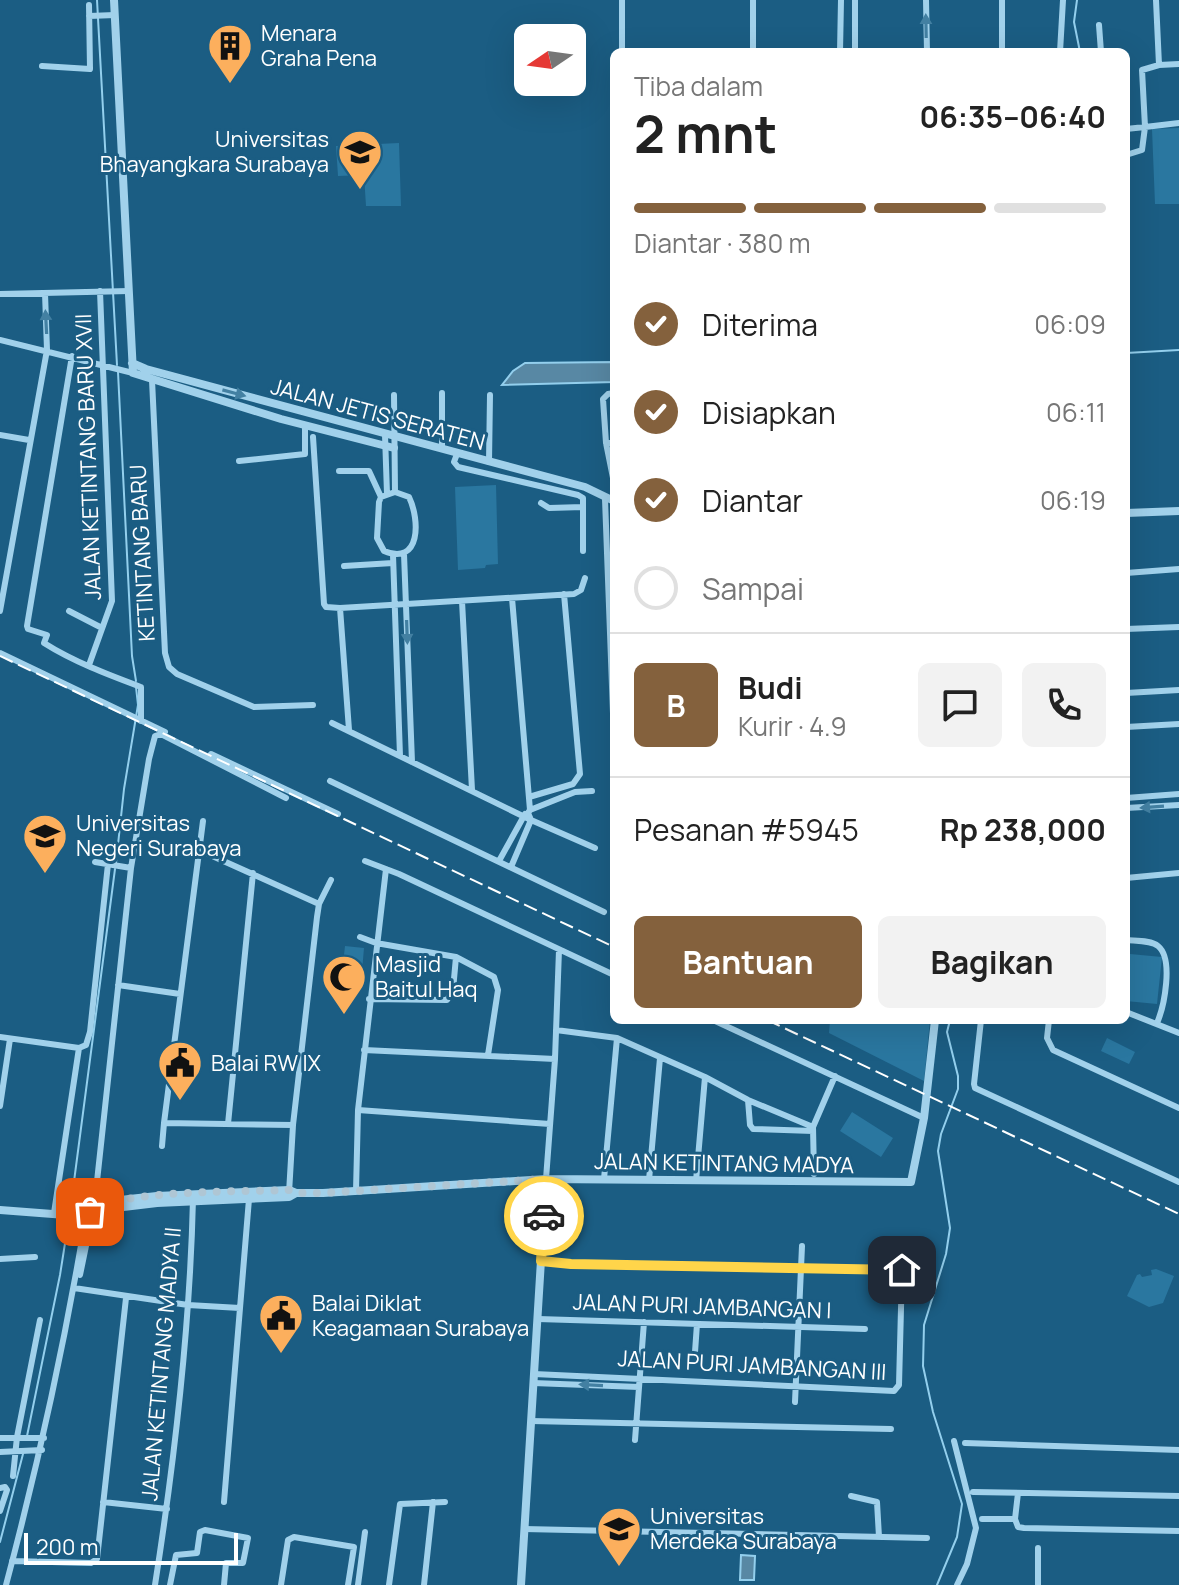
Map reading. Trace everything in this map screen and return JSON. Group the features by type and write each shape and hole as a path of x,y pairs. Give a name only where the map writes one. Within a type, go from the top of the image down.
{"street":[{"path":"114,0 110,15 129,291 131,369"},
{"path":"622,0 622,48"},
{"path":"753,0 753,48"},
{"path":"840,48 841,0"},
{"path":"855,0 855,48"},
{"path":"926,0 927,48"},
{"path":"1002,0 1002,48"},
{"path":"1060,48 1063,0"},
{"path":"1156,0 1159,65"},
{"path":"42,66 90,69 92,16 89,5"},
{"path":"92,16 110,15"},
{"path":"1099,25 1101,48"},
{"path":"1130,154 1142,150 1145,127 1142,72 1147,67 1179,64"},
{"path":"1130,129 1179,123"},
{"name":"JALAN KETINTANG BARU XVII","path":"89,665 112,601 108,364 103,291"},
{"path":"0,294 129,291"},
{"path":"0,611 47,350 45,293"},
{"name":"JALAN JETIS SERATEN","path":"0,340 131,369 146,369 585,487 610,500"},
{"path":"72,356 27,626 47,635 44,643 138,686 139,720"},
{"name":"JALAN JETIS SERATEN","path":"131,369 152,380 390,447"},
{"name":"KETINTANG BARU","path":"152,380 165,653 169,667 177,674 254,707 313,705"},
{"path":"442,393 442,449"},
{"path":"610,394 603,399 610,443"},
{"path":"339,471 369,471 388,494 409,497 413,505 415,541 412,548 404,554 393,555 384,551 377,538 377,508 388,494 394,395"},
{"path":"489,462 490,395"},
{"path":"239,461 305,454 305,425"},
{"path":"0,435 29,440"},
{"path":"313,437 324,604 330,608 579,593 585,578"},
{"path":"457,454 454,462 458,467 583,498 583,551"},
{"path":"541,503 549,508 583,507"},
{"path":"1130,513 1179,511"},
{"path":"404,554 412,762"},
{"path":"393,555 400,756"},
{"path":"344,566 393,563"},
{"path":"1130,573 1179,569"},
{"path":"529,797 573,784 580,774 564,594"},
{"path":"511,867 528,814 529,797 512,598"},
{"path":"462,601 472,790"},
{"path":"340,608 349,730"},
{"path":"69,611 102,628"},
{"path":"1130,629 1179,627"},
{"path":"0,653 338,814"},
{"path":"1130,693 1179,690"},
{"path":"332,723 595,848"},
{"path":"1130,727 1179,724"},
{"path":"6,1585 42,1450 89,1214 97,1188 128,867 149,759 157,735 222,764 286,798"},
{"path":"330,781 604,912"},
{"path":"499,861 528,814 575,792 592,791"},
{"path":"1130,798 1179,794"},
{"path":"1130,808 1179,805"},
{"path":"162,1146 203,821"},
{"path":"199,850 319,904"},
{"path":"365,861 610,973"},
{"path":"95,862 128,867"},
{"path":"0,1037 79,1048 86,1045 111,864"},
{"path":"356,1191 358,1110 386,869"},
{"path":"228,1124 253,873"},
{"path":"1130,878 1179,873"},
{"path":"291,1193 293,1125 319,904 331,880"},
{"path":"360,937 376,943 456,957 494,977 497,983 488,1055"},
{"path":"1130,941 1155,944 1162,952 1166,991 1164,1007 1157,1023"},
{"path":"521,1585 555,1059 559,950"},
{"path":"369,999 447,1000 453,990 456,957"},
{"path":"118,985 180,994"},
{"path":"1130,1013 1179,1033"},
{"path":"722,1024 924,1118 935,1024"},
{"path":"981,1024 974,1084 977,1089 1179,1182"},
{"path":"1049,1024 1047,1038 1053,1050 1179,1108"},
{"path":"556,1030 617,1038 813,1129"},
{"path":"604,1179 617,1038"},
{"path":"0,1106 10,1039"},
{"path":"56,1213 79,1048"},
{"path":"364,1050 555,1059"},
{"path":"649,1180 660,1058"},
{"path":"814,1174 813,1129 835,1076"},
{"path":"696,1181 705,1077"},
{"path":"748,1100 753,1129 813,1129"},
{"path":"358,1110 550,1124"},
{"name":"JALAN KETINTANG MADYA","path":"89,1214 111,1201 546,1179 912,1181 924,1118"},
{"path":"164,1123 293,1125"},
{"path":"97,1188 111,1201"},
{"name":"JALAN KETINTANG MADYA","path":"0,1210 89,1214 193,1198 249,1199 291,1193"},
{"name":"JALAN KETINTANG MADYA II","path":"155,1585 167,1509 188,1305 193,1198"},
{"path":"224,1502 249,1199"},
{"path":"795,1402 802,1246"},
{"path":"0,1259 35,1257"},
{"path":"541,1261 932,1270"},
{"name":"JALAN PURI JAMBANGAN III","path":"533,1378 567,1375 639,1377 894,1391 897,1389 902,1270"},
{"path":"75,1290 188,1305 240,1308"},
{"path":"12,1561 95,1562 126,1298"},
{"name":"JALAN PURI JAMBANGAN I","path":"538,1319 865,1329"},
{"path":"13,1476 21,1451 19,1437 40,1320"},
{"path":"635,1440 644,1322"},
{"path":"695,1352 697,1324"},
{"path":"567,1375 567,1384"},
{"name":"JALAN PURI JAMBANGAN III","path":"533,1378 567,1384 639,1387"},
{"path":"531,1421 891,1429"},
{"path":"0,1438 44,1438"},
{"path":"954,1441 976,1528 970,1555 957,1585"},
{"path":"965,1443 1179,1450"},
{"path":"0,1452 42,1450"},
{"path":"0,1511 7,1490 3,1487"},
{"path":"973,1492 1179,1496"},
{"path":"1018,1493 1015,1519 1018,1527 1179,1531"},
{"path":"851,1496 877,1502 879,1537"},
{"path":"103,1502 167,1509"},
{"path":"424,1585 433,1502"},
{"path":"389,1585 400,1504 445,1502"},
{"path":"982,1519 1015,1519"},
{"path":"524,1529 927,1538"},
{"path":"170,1585 176,1555 197,1553 202,1530 248,1538 243,1563 226,1563 224,1585"},
{"path":"358,1585 365,1532"},
{"path":"281,1585 288,1540 294,1537 354,1547 348,1585"},
{"path":"1038,1548 1038,1585"}],"shaded area":[{"path":"1179,128 1179,204 1155,204 1152,129"},
{"path":"399,143 401,206 366,206 364,175 338,176 336,146"},
{"path":"610,362 610,382 502,385 513,371 525,363"},
{"path":"496,485 498,564 458,570 455,487"},
{"path":"345,946 364,948 361,983 341,981"},
{"path":"1130,954 1162,957 1157,1004 1130,1001"},
{"path":"830,1024 930,1024 924,1081 829,1033"},
{"path":"1107,1038 1135,1052 1129,1064 1101,1051"},
{"path":"852,1112 893,1138 881,1157 840,1131"},
{"path":"900,1250 931,1250 931,1267 900,1267"},
{"path":"1151,1270 1174,1276 1163,1303 1149,1307 1127,1296 1137,1275 1152,1275"},
{"path":"741,1555 755,1556 754,1580 740,1580"}],"waterway":[{"path":"97,0 117,365"},
{"path":"1077,0 1074,22 1079,48"},
{"path":"1130,353 1179,350"},
{"path":"118,372 132,656 136,681"},
{"path":"116,863 138,705 136,687"},
{"path":"70,1212 115,869"},
{"path":"937,1585 957,1537 962,1504 933,1412 923,1366 924,1325 946,1254 950,1228 938,1151 958,1089 958,1076 947,1032 949,1024"},
{"path":"27,1436 69,1218"},
{"path":"0,1542 23,1454"}],"railway":[{"path":"0,656 610,945"},
{"path":"775,1024 1179,1214"}],"way so far":[{"path":"90,1212 111,1201 157,1196 289,1190 323,1193 546,1179 544,1216"}],"place":[{"name":"Menara Graha Pena","path":"230,85"},
{"name":"Universitas Bhayangkara Surabaya","path":"360,191"},
{"name":"Universitas Negeri Surabaya","path":"45,875"},
{"name":"Masjid Baitul Haq","path":"344,1016"},
{"name":"Balai RW IX","path":"180,1102"},
{"name":"Balai Diklat Keagamaan Surabaya","path":"281,1355"},
{"name":"Universitas Merdeka Surabaya","path":"619,1568"}],"route":[{"path":"544,1216 541,1261 902,1270"}]}
